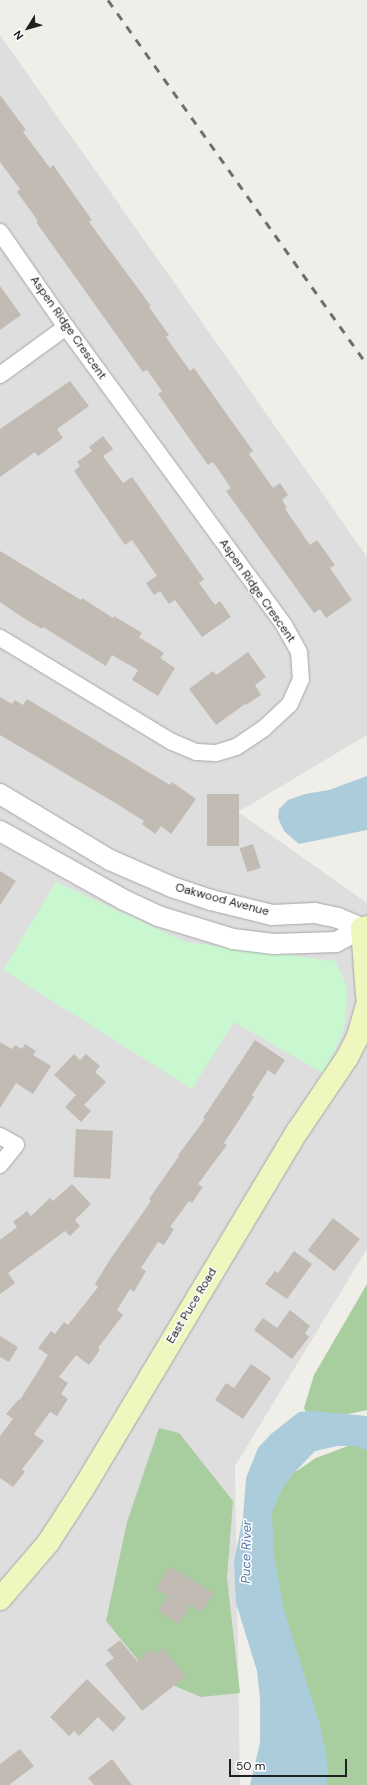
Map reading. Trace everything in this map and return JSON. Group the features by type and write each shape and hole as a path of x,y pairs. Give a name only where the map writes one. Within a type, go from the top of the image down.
{"main road":[{"path":"364,928 367,996"},
{"name":"East Puce Road","path":"0,1600 48,1543 83,1489 289,1146 347,1058 358,1036 367,1004"}],"street":[{"name":"Aspen Ridge Crescent","path":"0,232 66,328 284,625 299,652 301,680 290,704 263,729 236,747 216,753 196,752 172,742 0,638"},
{"path":"0,375 66,328"},
{"name":"Oakwood Avenue","path":"0,794 110,860 172,888 210,900 272,915 315,913 338,918 364,928"},
{"path":"0,830 124,900 158,916 233,939 274,944 336,942 364,928"},
{"path":"0,1136 16,1145 0,1165"}],"shaded area":[{"path":"0,35 367,557 367,735 238,812 367,903 367,1249 235,1466 240,1785 0,1785"}],"green space":[{"path":"56,882 185,942 335,961 348,989 344,1030 324,1074 234,1022 192,1089 3,970"},
{"path":"367,1284 367,1410 311,1422 304,1408 314,1375"},
{"path":"159,1428 179,1433 233,1501 227,1578 240,1693 201,1697 151,1676 106,1621 127,1522"},
{"path":"361,1441 367,1442 367,1785 291,1785 260,1510 289,1476 316,1458"}],"water":[{"path":"367,776 367,830 299,844 284,831 278,818 279,809 288,800 305,794 329,790"},
{"name":"Puce River","path":"313,1411 367,1416 367,1450 356,1446 337,1446 315,1451 292,1475 282,1489 272,1512 274,1555 284,1610 320,1725 326,1751 328,1776 326,1785 250,1785 260,1743 260,1698 257,1671 236,1603 234,1562 243,1517 246,1478 258,1448 271,1434 299,1412"}],"building":[{"path":"0,95 26,130 23,132 50,168 53,165 92,220 89,222 151,306 149,307 169,335 166,337 190,371 194,368 253,451 249,454 273,488 280,483 288,495 282,500 287,508 285,509 310,545 317,540 335,565 330,568 352,600 326,618 320,609 314,613 226,491 231,488 213,462 208,465 158,394 162,391 147,370 143,372 36,222 38,221 17,192 20,189 0,162"},
{"path":"0,286 21,315 0,330"},
{"path":"70,381 89,406 57,429 63,438 38,456 35,452 0,477 0,429"},
{"path":"103,436 113,449 103,456 123,483 132,477 204,579 199,583 215,605 220,601 231,617 202,637 175,600 169,604 160,591 154,595 146,583 157,576 132,540 125,545 74,471 80,466 77,462 92,451 89,447"},
{"path":"0,551 81,600 82,598 113,618 114,616 142,633 139,637 164,653 160,658 175,668 158,696 132,680 138,670 112,655 106,666 43,627 42,629 22,617 0,602"},
{"path":"248,652 266,677 255,685 261,695 246,705 245,704 216,725 189,689 213,671 216,675"},
{"path":"0,697 12,704 15,700 23,705 27,699 170,785 172,782 196,799 171,834 161,826 155,834 142,824 144,821 0,735"},
{"path":"207,794 239,794 239,846 207,846"},
{"path":"253,844 261,868 247,872 240,848"},
{"path":"0,871 16,881 0,905"},
{"path":"255,1040 285,1060 275,1075 268,1070 252,1095 254,1097 224,1143 227,1145 198,1184 203,1187 192,1203 189,1201 170,1227 174,1229 164,1245 158,1242 141,1268 146,1271 134,1292 130,1289 117,1310 123,1315 98,1348 100,1350 89,1365 76,1355 59,1377 68,1383 61,1394 68,1399 57,1416 50,1412 34,1434 44,1441 22,1469 25,1472 13,1487 0,1478 0,1436 13,1419 6,1414 19,1399 20,1400 48,1355 38,1348 51,1331 55,1334 64,1322 68,1325 98,1287 95,1284 111,1258 151,1201 149,1199 179,1156 178,1155 205,1119 203,1118"},
{"path":"0,1042 12,1049 15,1045 22,1049 25,1044 36,1051 33,1055 51,1066 33,1094 16,1083 0,1108"},
{"path":"74,1054 80,1060 86,1054 100,1066 95,1072 106,1082 84,1105 91,1111 81,1122 65,1107 76,1095 54,1075"},
{"path":"76,1129 113,1131 110,1179 73,1177"},
{"path":"72,1184 91,1204 75,1220 80,1226 70,1236 65,1231 8,1273 15,1283 0,1294 0,1240 17,1227 13,1222 27,1211 31,1216 50,1198 53,1201"},
{"path":"333,1218 360,1239 335,1271 308,1250"},
{"path":"294,1251 312,1264 287,1299 265,1284 275,1271 278,1273"},
{"path":"290,1310 310,1326 305,1333 309,1337 292,1359 254,1330 263,1318 277,1328"},
{"path":"0,1336 18,1347 9,1362 0,1357"},
{"path":"251,1364 271,1378 243,1419 215,1400 226,1383 234,1388"},
{"path":"170,1566 214,1593 202,1612 190,1605 178,1624 158,1611 168,1596 156,1589"},
{"path":"120,1640 137,1661 151,1649 155,1654 163,1648 186,1676 142,1711 105,1664 114,1658 107,1650"},
{"path":"87,1679 126,1718 113,1732 98,1717 79,1736 74,1731 69,1736 50,1717"},
{"path":"20,1749 34,1766 9,1785 0,1785 0,1764"},
{"path":"112,1759 132,1785 94,1785 88,1778"}],"railway":[{"path":"108,0 367,364"}]}
